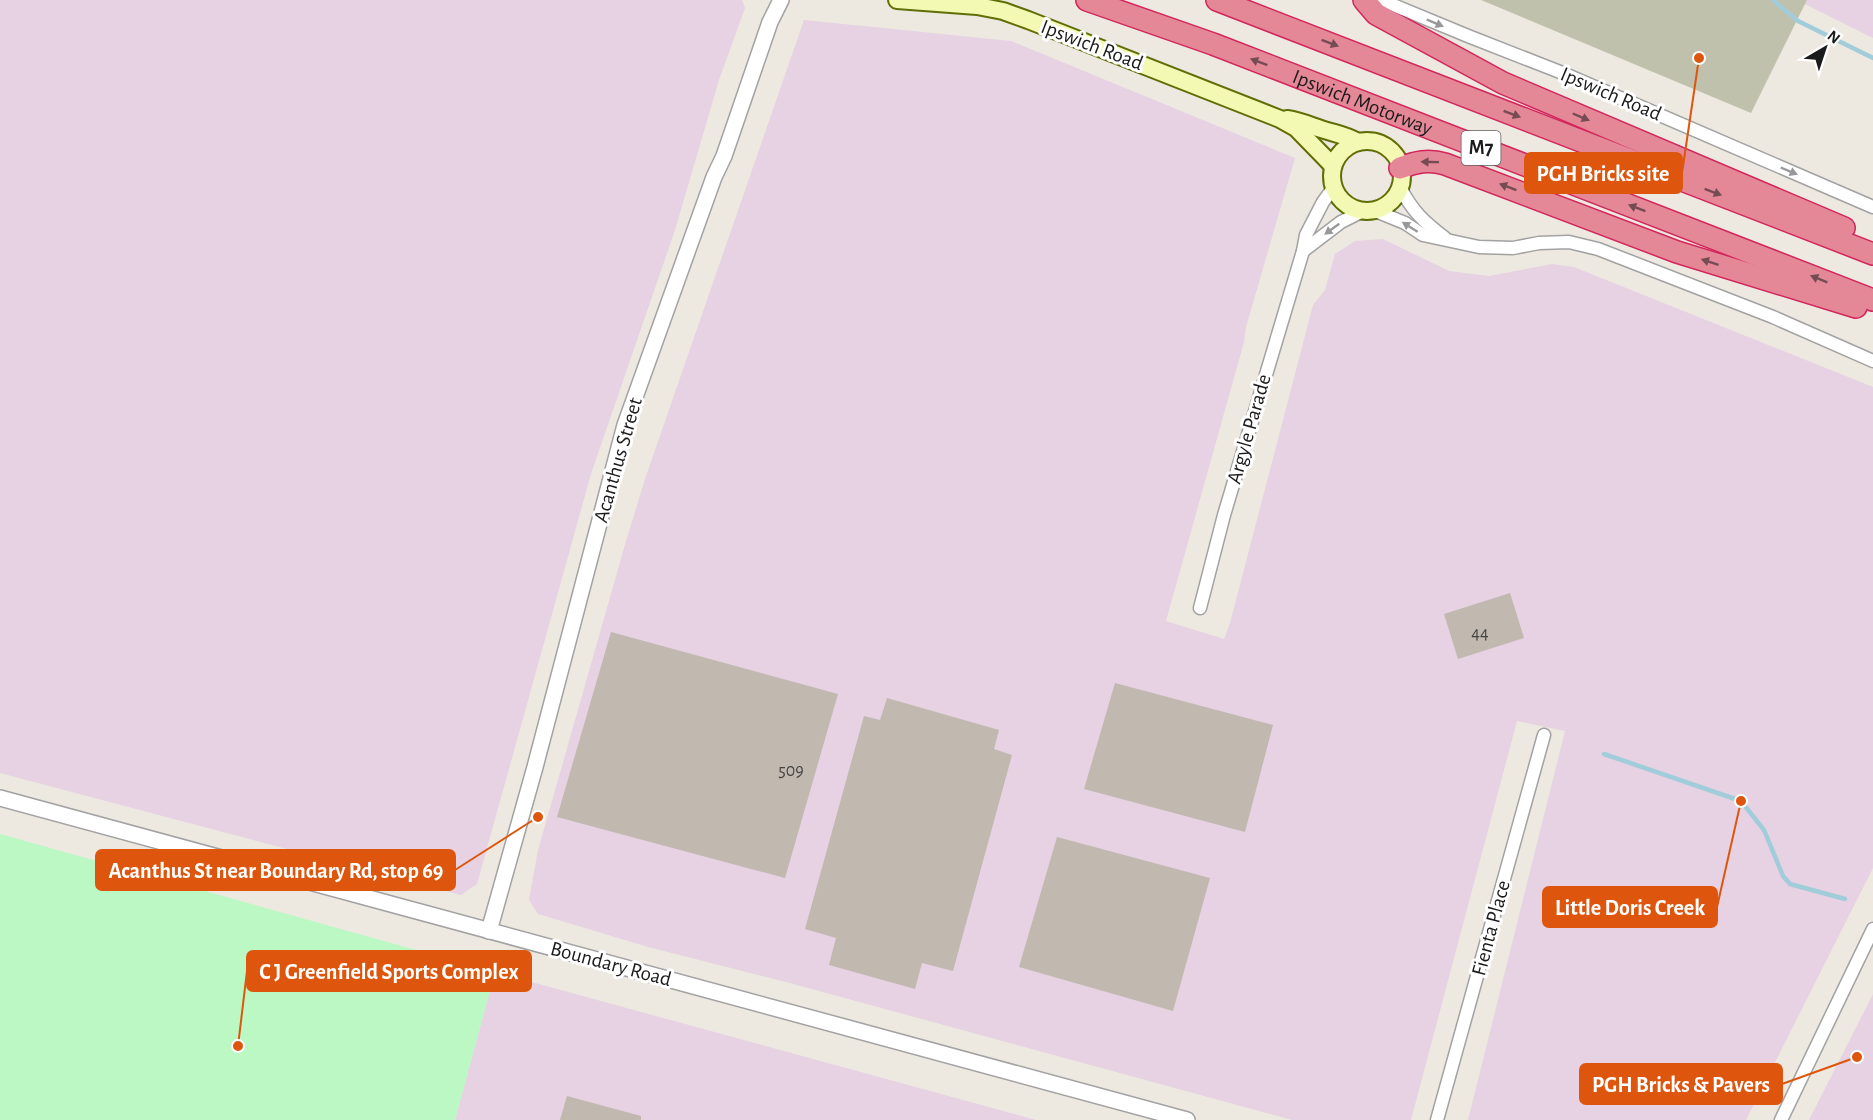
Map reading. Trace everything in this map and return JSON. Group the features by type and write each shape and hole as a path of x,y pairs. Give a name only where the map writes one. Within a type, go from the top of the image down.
{"highway":[{"name":"Ipswich Motorway","path":"1087,0 1213,44 1873,302"},
{"name":"Ipswich Motorway","path":"1217,0 1873,254"},
{"path":"1364,0 1376,14 1503,83 1873,240"},
{"path":"1400,177 1425,160 1434,160 1677,252 1855,307 1873,302"}],"main road":[{"name":"Ipswich Road","path":"897,0 977,6 1003,11 1280,119 1296,128 1333,166"},
{"name":"Ipswich Road","path":"1280,119 1299,121 1342,134 1358,142"},
{"path":"1369,141 1389,149 1396,158 1400,177 1390,202 1368,210 1345,203 1334,187 1333,166 1342,151 1358,142 1369,141"}],"street":[{"name":"Acanthus Street","path":"489,931 535,767 625,424 714,177 724,156 770,22 781,0"},
{"name":"Ipswich Road","path":"1381,0 1560,72 1873,207"},
{"path":"1400,177 1408,204 1419,217 1449,241"},
{"name":"Argyle Parade","path":"1200,608 1224,515 1304,251 1306,235 1323,202 1334,187"},
{"path":"1304,251 1341,222 1368,210 1405,223 1423,235 1479,247 1513,248 1539,243 1569,242 1598,249 1773,317 1873,361"},
{"name":"Fienta Place","path":"1437,1120 1544,735"},
{"name":"Boundary Road","path":"0,798 1187,1120"},
{"path":"1781,1120 1873,929"}],"shaded area":[{"path":"0,0 742,0 745,8 719,80 675,230 591,474 477,884 461,895 0,773"},
{"path":"1481,0 1807,0 1751,113"},
{"path":"1807,0 1873,0 1873,38 1805,4"},
{"path":"804,20 1011,41 1295,158 1246,327 1244,342 1166,621 1224,639 1313,305 1325,290 1335,254 1355,241 1383,239 1449,271 1489,276 1552,264 1574,267 1873,387 1873,868 1746,1120 1468,1120 1565,731 1517,721 1411,1120 1292,1120 786,982 648,947 538,914 529,900 538,850 626,541 645,479"},
{"path":"495,972 1036,1120 455,1120"},
{"path":"1873,994 1873,1120 1809,1120"}],"green space":[{"path":"0,834 495,972 455,1120 0,1120"}],"building":[{"path":"1510,593 1524,638 1458,659 1444,614"},
{"path":"611,632 838,694 785,878 557,817"},
{"path":"1115,683 1273,725 1245,832 1084,789"},
{"path":"887,698 999,730 994,749 1012,755 953,971 922,963 915,989 829,965 836,938 805,929 864,716 880,720"},
{"path":"1057,837 1210,878 1173,1011 1019,967"},
{"path":"567,1096 641,1116 641,1120 560,1120"}],"waterway":[{"path":"1773,0 1798,21 1873,58"},
{"path":"1604,754 1741,801 1764,830 1783,876 1790,884 1845,899"}],"place":[{"name":"PGH Bricks site","path":"1699,58"},
{"name":"Little Doris Creek","path":"1741,801"},
{"name":"Acanthus St near Boundary Rd, stop 69","path":"538,817"},
{"name":"C J Greenfield Sports Complex","path":"238,1046"},
{"name":"PGH Bricks & Pavers","path":"1857,1057"}]}
